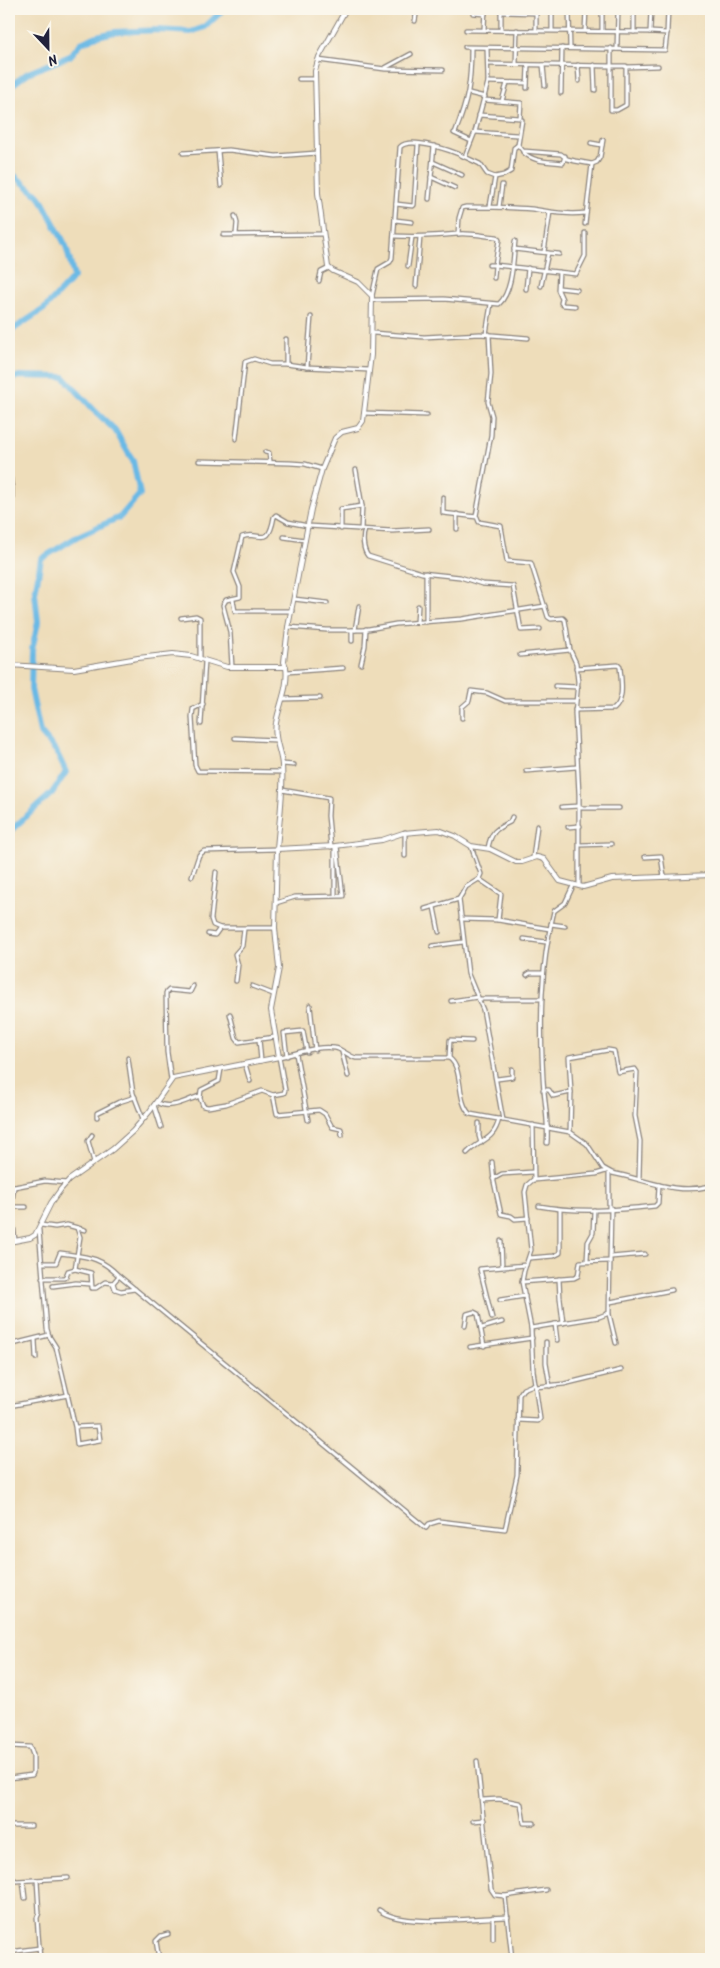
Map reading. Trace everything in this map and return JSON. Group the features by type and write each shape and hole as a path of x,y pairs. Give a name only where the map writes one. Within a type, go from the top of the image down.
{"street":[{"path":"329,268 318,193 314,78 318,60 346,9"},
{"path":"415,21 417,9"},
{"path":"484,30 485,9"},
{"path":"552,9 552,30"},
{"path":"568,9 570,48"},
{"path":"585,30 586,9"},
{"path":"602,9 602,31"},
{"path":"617,48 618,9"},
{"path":"634,9 634,32"},
{"path":"650,32 651,9"},
{"path":"465,48 617,48 665,50 668,9"},
{"path":"501,30 501,11 536,11 536,30"},
{"path":"473,13 485,14"},
{"path":"466,30 585,30 667,33"},
{"path":"516,30 516,64"},
{"path":"471,48 469,93 454,133 471,140"},
{"path":"465,156 475,132 488,82 487,48"},
{"path":"561,93 562,48"},
{"path":"611,48 611,110 617,110 626,105 627,67"},
{"path":"385,68 411,54"},
{"path":"318,60 385,68 443,70"},
{"path":"488,64 658,66"},
{"path":"527,88 528,65"},
{"path":"544,65 545,86"},
{"path":"578,65 579,81"},
{"path":"594,65 595,90"},
{"path":"299,78 314,78"},
{"path":"488,82 527,83"},
{"path":"502,102 507,82"},
{"path":"469,93 484,99 522,104 520,119 479,116"},
{"path":"221,1069 218,1081 202,1089 200,1096 202,1105 208,1107 226,1104 262,1091 273,1095 285,1091 274,1037 271,1010 279,968 275,928 282,764 276,740 276,723 283,698 287,672 284,662 288,627 312,502 322,469 334,440 342,432 360,427 364,413 373,333 372,298 378,269 390,262 392,258 400,148 403,144 434,146 465,156 480,164 487,174 495,177 504,175 511,171 514,148 518,145 522,120"},
{"path":"475,132 517,135"},
{"path":"523,151 561,154 575,161 592,164 599,159 603,140"},
{"path":"591,144 602,145"},
{"path":"396,204 414,205 418,145"},
{"path":"518,145 531,158 538,161 563,162 565,156"},
{"path":"429,199 434,146"},
{"path":"218,151 220,186"},
{"path":"183,153 239,151 276,156 318,153"},
{"path":"538,152 538,161"},
{"path":"547,161 548,152"},
{"path":"433,162 462,175"},
{"path":"586,224 592,164"},
{"path":"490,206 495,177"},
{"path":"432,178 455,188"},
{"path":"499,207 502,185"},
{"path":"458,234 462,208 490,206 560,214 586,213"},
{"path":"541,286 550,212"},
{"path":"235,216 237,223 236,234"},
{"path":"395,220 412,222"},
{"path":"489,265 578,274 585,256 585,233"},
{"path":"223,234 323,234"},
{"path":"395,236 420,237 458,234 498,238 494,278"},
{"path":"408,266 412,237"},
{"path":"416,286 420,237"},
{"path":"329,268 358,282 372,298 466,300 499,304 510,285 515,241"},
{"path":"514,249 559,254"},
{"path":"319,281 321,272 329,268"},
{"path":"526,289 528,268"},
{"path":"558,272 560,277 561,303 563,305 575,306"},
{"path":"559,288 577,290"},
{"path":"490,304 488,334 491,374 488,402 492,416 491,435 476,516 479,522 501,526 507,562 527,562 532,564 549,618 563,618 565,620 570,650 576,668 578,687 575,710 580,826 579,886"},
{"path":"307,367 312,318"},
{"path":"373,333 424,337 488,334 528,338"},
{"path":"286,339 286,364"},
{"path":"236,439 245,362 257,359 270,364 370,370"},
{"path":"364,413 427,415"},
{"path":"265,452 269,453 270,461"},
{"path":"199,461 270,461 305,464 322,469"},
{"path":"9,467 12,489 12,515"},
{"path":"356,470 367,555 426,573 460,577 482,584 512,585 516,611 522,631 540,630"},
{"path":"443,497 442,513 476,516"},
{"path":"341,529 341,509 362,506"},
{"path":"457,514 457,529"},
{"path":"232,667 230,632 223,605 226,600 239,598 241,594 234,572 242,537 261,538 266,535 271,530 276,515 288,522 308,526 392,531 429,529"},
{"path":"284,537 306,540"},
{"path":"426,573 426,622"},
{"path":"294,599 327,603"},
{"path":"234,600 233,610 235,611 292,611"},
{"path":"352,641 359,606"},
{"path":"417,622 418,606"},
{"path":"288,627 354,630 417,622 462,619 545,606"},
{"path":"181,618 196,616 200,618 203,661 202,724"},
{"path":"360,664 365,651 366,629"},
{"path":"520,655 570,650"},
{"path":"11,665 87,668 172,654 191,656 203,661 232,667 286,667"},
{"path":"575,710 614,709 618,704 622,689 620,667 618,665 576,668"},
{"path":"287,672 343,668"},
{"path":"555,686 578,687"},
{"path":"462,718 462,707 469,700 471,692 487,693 505,702 575,701"},
{"path":"283,698 320,698"},
{"path":"202,704 193,709 192,717 195,765 198,771 282,772"},
{"path":"236,738 276,740"},
{"path":"282,764 294,765"},
{"path":"526,771 577,768"},
{"path":"276,902 295,898 343,896 328,816 329,798 282,790"},
{"path":"562,807 619,808"},
{"path":"488,848 492,834 510,822 512,816"},
{"path":"533,858 537,826"},
{"path":"568,827 580,826"},
{"path":"192,876 199,855 204,851 335,846 382,840 405,832 443,831 471,846 488,848 516,862 539,857 544,859 551,866 558,879 563,883 573,886 586,887 612,879 711,875"},
{"path":"405,832 405,856"},
{"path":"580,845 611,844"},
{"path":"335,846 335,894"},
{"path":"467,1153 494,1133 501,1119 486,1021 479,998 468,974 463,942 459,900 466,887 479,879 481,874 471,846"},
{"path":"645,857 661,856 664,878"},
{"path":"216,872 211,919 213,925 220,928 275,928"},
{"path":"479,879 502,894 498,920"},
{"path":"547,1143 549,1128 541,1054 542,973 546,942 554,911 565,903 573,886"},
{"path":"425,909 459,900"},
{"path":"434,907 440,932"},
{"path":"461,919 498,920 550,930"},
{"path":"552,924 566,926"},
{"path":"208,934 215,935 220,928"},
{"path":"236,981 238,964 235,954 242,946 244,928"},
{"path":"524,938 546,942"},
{"path":"432,946 463,942"},
{"path":"527,975 530,973 542,973"},
{"path":"171,1080 167,1052 166,993 172,990 190,992 193,986"},
{"path":"252,986 273,994"},
{"path":"452,1002 479,998 542,999"},
{"path":"310,1005 315,1050"},
{"path":"230,1014 238,1041 274,1037"},
{"path":"287,1056 284,1033 303,1031 307,1052"},
{"path":"259,1039 261,1061"},
{"path":"449,1058 450,1040 472,1040"},
{"path":"9,1242 30,1238 40,1228 51,1203 67,1183 123,1140 143,1119 171,1080 180,1076 329,1048 342,1051 356,1058 449,1058 453,1061 456,1069 468,1112 479,1117 501,1119 570,1132 587,1144 607,1172 611,1259 608,1314 616,1343"},
{"path":"570,1132 571,1092 569,1059 571,1056 611,1050 616,1055 618,1072 637,1070 635,1116 640,1140 639,1180"},
{"path":"342,1051 348,1076"},
{"path":"296,1054 308,1120"},
{"path":"128,1058 135,1097 143,1119"},
{"path":"245,1064 250,1081"},
{"path":"496,1080 512,1077 512,1069"},
{"path":"544,1090 549,1090 553,1096 571,1092"},
{"path":"273,1095 278,1114 306,1110 322,1112 332,1127 341,1128 342,1135"},
{"path":"155,1103 171,1106 200,1096"},
{"path":"97,1117 97,1113 112,1105 135,1097"},
{"path":"155,1103 160,1127"},
{"path":"479,1122 481,1143"},
{"path":"533,1125 534,1180"},
{"path":"92,1135 88,1141 94,1162"},
{"path":"492,1162 493,1179 501,1214 515,1219 528,1218"},
{"path":"493,1179 502,1174 533,1172"},
{"path":"518,1420 536,1421 540,1419 532,1338 522,1282 531,1246 525,1190 527,1185 534,1180 607,1172 688,1190 711,1186"},
{"path":"9,1188 45,1181 67,1183"},
{"path":"539,1206 560,1210 594,1210 655,1206 658,1203 659,1185"},
{"path":"14,1187 11,1207 15,1240"},
{"path":"11,1207 26,1207"},
{"path":"529,1258 554,1256 560,1253 560,1210"},
{"path":"587,1261 588,1242 593,1233 594,1210"},
{"path":"40,1228 55,1228 66,1225 85,1230"},
{"path":"75,1269 80,1237 77,1227"},
{"path":"40,1228 42,1278 49,1335 56,1346 78,1444 100,1440 98,1426 75,1427"},
{"path":"501,1241 502,1266"},
{"path":"42,1263 56,1263 60,1253 100,1260 108,1264 120,1276 426,1528 433,1521 439,1521 505,1529 517,1475 518,1398 520,1392 525,1388 550,1386 621,1370"},
{"path":"522,1282 576,1277 580,1262 646,1254"},
{"path":"492,1318 480,1269 526,1265"},
{"path":"42,1278 64,1278 69,1270 75,1269 92,1273 91,1284"},
{"path":"113,1283 120,1276"},
{"path":"559,1279 563,1323"},
{"path":"91,1284 94,1289 105,1282 113,1283"},
{"path":"113,1283 115,1289 121,1291 135,1288"},
{"path":"53,1286 91,1284"},
{"path":"610,1302 672,1290"},
{"path":"500,1300 525,1296"},
{"path":"465,1326 467,1314 476,1312 479,1315 484,1346"},
{"path":"530,1328 608,1314"},
{"path":"482,1328 502,1322"},
{"path":"556,1324 557,1340"},
{"path":"9,1345 49,1335"},
{"path":"35,1338 36,1358"},
{"path":"470,1347 532,1338"},
{"path":"546,1342 546,1363 550,1386"},
{"path":"9,1406 68,1396"},
{"path":"9,1746 30,1747 33,1755 33,1773 32,1775 9,1778"},
{"path":"478,1761 491,1889 495,1895 505,1896 546,1890"},
{"path":"482,1800 499,1799 519,1803 524,1822 526,1824 534,1823"},
{"path":"472,1821 484,1820"},
{"path":"9,1826 30,1826"},
{"path":"9,1856 12,1879 16,1881 68,1878"},
{"path":"37,1880 40,1959"},
{"path":"23,1881 25,1898"},
{"path":"505,1896 512,1959"},
{"path":"379,1910 390,1916 422,1920 508,1917"},
{"path":"493,1917 493,1938"},
{"path":"159,1959 155,1945 156,1941 160,1936 168,1934"},
{"path":"9,1952 40,1948"}],"waterway":[{"path":"9,87 28,73 70,56 81,43 97,36 115,32 158,30 191,32 205,27 224,9"},
{"path":"9,171 40,197 66,246 74,277 44,309 9,332"},
{"path":"9,380 19,376 64,377 115,430 133,461 140,494 120,517 78,536 41,559 35,593 38,622 32,650 31,689 40,732 56,751 66,772 52,793 9,832"}]}
